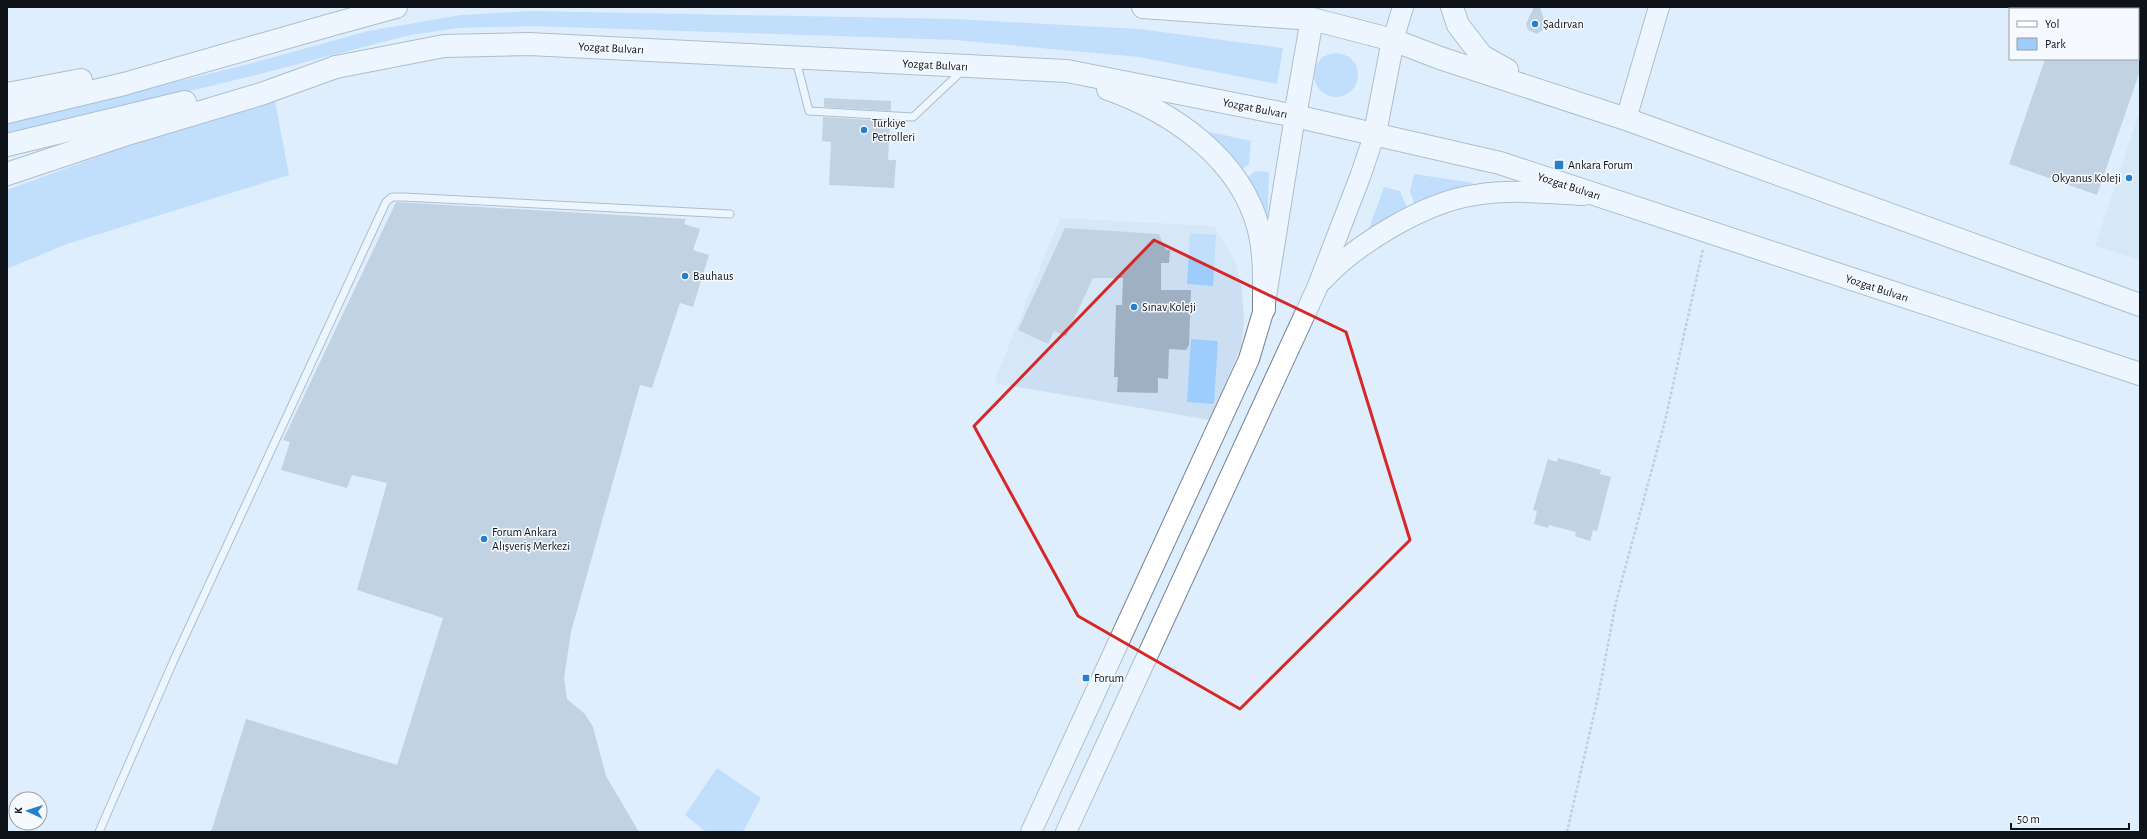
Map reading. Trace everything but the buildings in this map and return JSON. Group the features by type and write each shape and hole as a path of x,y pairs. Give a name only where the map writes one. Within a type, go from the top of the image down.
{"main road":[{"path":"7,112 124,84 396,7"},
{"path":"1143,7 1314,13 1440,58 1626,119 2140,305"},
{"path":"1066,832 1317,288 1360,177 1375,133 1393,40 1403,7"},
{"path":"1452,7 1458,25 1482,56 1550,94"},
{"path":"1626,119 1660,7"},
{"path":"1031,832 1235,393 1249,358 1264,309 1294,116 1314,13"},
{"path":"7,94 105,75 289,31 327,26"},
{"name":"Yozgat Bulvarı","path":"336,67 409,51 444,46 529,44 1067,71 1375,133 1500,163 2140,374"},
{"path":"7,145 336,67"},
{"path":"7,174 124,135 261,94 336,67"},
{"path":"1067,71 1155,109 1207,146 1225,167 1246,196 1258,229 1263,260 1264,309"},
{"path":"1317,288 1350,255 1408,219 1440,205 1474,195 1525,191 1600,196"}],"lane":[{"path":"795,57 809,111 913,116 967,66"},
{"path":"99,832 176,655 386,202 392,197 404,197 730,214"}],"path":[{"path":"1566,832 1599,692 1616,602 1665,421 1707,232"}],"highlighted area":[{"path":"1154,240 1346,332 1410,540 1240,709 1078,616 974,426"}],"shaded area":[{"name":"Okyanus Koleji","path":"2140,110 2140,260 2095,246"},
{"name":"Sınav Koleji","path":"1060,218 1214,226 1236,263 1242,291 1244,323 1241,346 1210,420 994,383"}],"green space":[{"path":"531,11 956,19 1139,29 1283,48 1277,84 1139,57 955,40 532,26 459,28 410,35 248,77 7,135 7,123 245,65 368,31 461,15"},
{"path":"1332,53 1340,53 1352,59 1358,71 1358,79 1352,91 1340,97 1332,97 1320,91 1314,79 1314,71 1320,59"},
{"path":"275,101 289,175 67,244 7,269 7,190 124,147"},
{"path":"1201,130 1251,141 1249,164 1240,172"},
{"path":"1255,171 1269,172 1267,231 1246,179"},
{"path":"1414,174 1474,183 1439,193 1415,205 1410,192"},
{"path":"1384,187 1400,191 1407,208 1366,237"},
{"path":"1190,233 1216,235 1213,286 1187,284"},
{"path":"1191,339 1218,341 1214,404 1187,402"},
{"path":"717,768 761,798 743,832 706,832 685,815"}],"place":[{"name":"Şadırvan","path":"1535,24"},
{"name":"Türkiye Petrolleri","path":"864,130"},
{"name":"Ankara Forum","path":"1559,165"},
{"name":"Okyanus Koleji","path":"2129,178"},
{"name":"Bauhaus","path":"685,276"},
{"name":"Sınav Koleji","path":"1134,307"},
{"name":"Forum Ankara Alışveriş Merkezi","path":"484,539"},
{"name":"Forum","path":"1086,678"}]}
